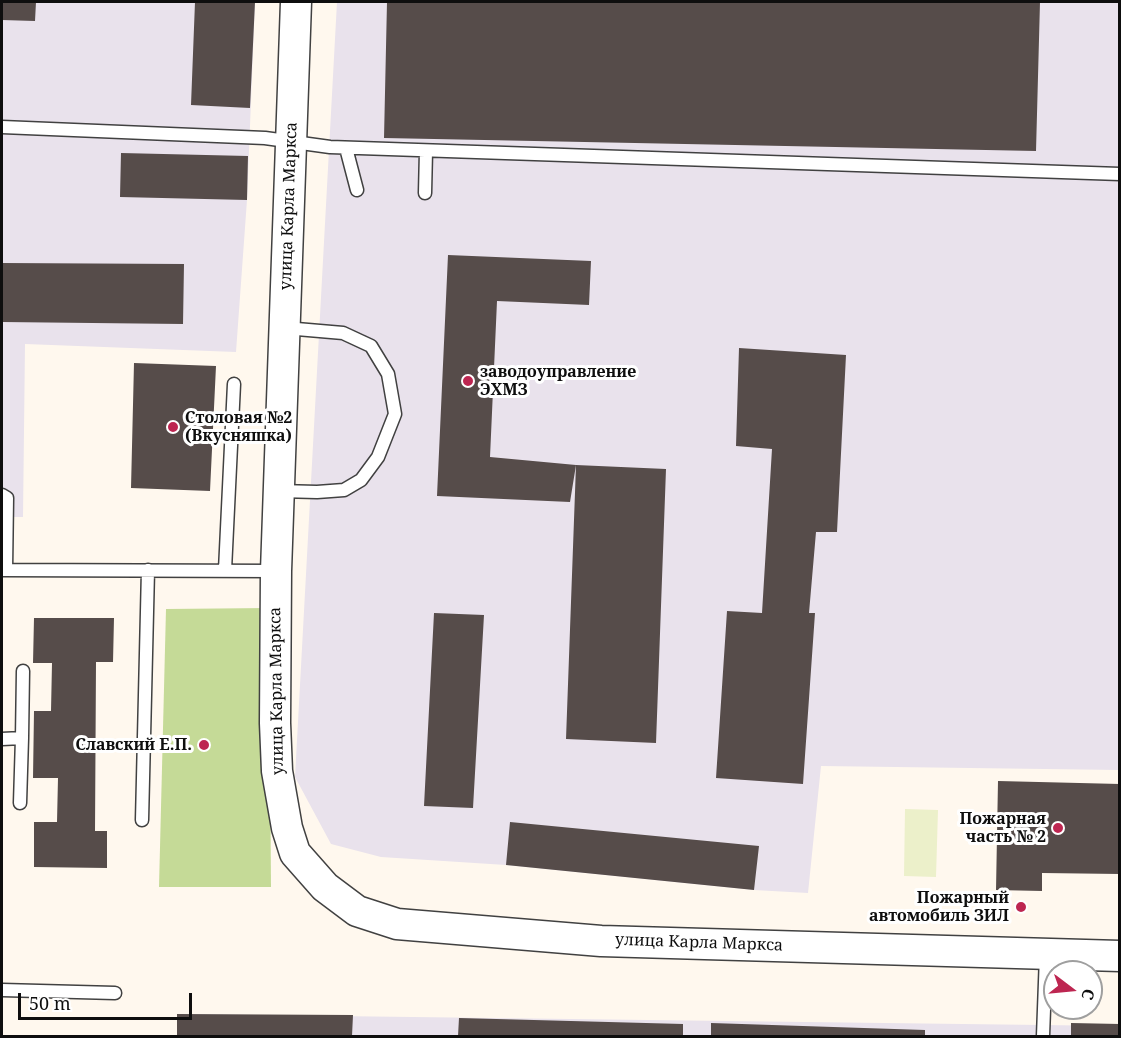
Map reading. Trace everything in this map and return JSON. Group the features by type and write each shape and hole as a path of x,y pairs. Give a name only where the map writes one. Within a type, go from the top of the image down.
{"street":[{"name":"улица Карла Маркса","path":"296,2 276,570 277,771 287,828 295,853 325,886 357,911 397,924 601,941 1119,956"}],"lane":[{"path":"2,127 265,138 346,148 1119,174"},
{"path":"346,148 357,190"},
{"path":"425,193 426,151"},
{"path":"279,490 317,492 344,490 361,480 378,457 394,414 388,374 371,346 343,333 285,328"},
{"path":"225,570 234,384"},
{"path":"2,495 7,498 4,570 276,570"},
{"path":"142,820 148,570"},
{"path":"20,803 23,671"},
{"path":"2,739 22,738"},
{"path":"1043,1036 1046,954"},
{"path":"2,990 115,993"}],"shaded area":[{"path":"2,2 255,2 247,200 236,352 25,344 23,517 2,517"},
{"path":"337,2 1119,2 1119,770 821,766 808,893 754,890 506,865 381,857 331,844 295,777"},
{"path":"177,1014 1120,1026 1119,1036 177,1036"}],"green space":[{"path":"269,608 271,887 159,887 166,609"},
{"path":"905,809 938,810 936,877 904,876"}],"building":[{"path":"2,2 36,2 35,21 2,20"},
{"path":"195,2 255,2 250,108 191,105"},
{"path":"387,2 1040,2 1036,151 384,138"},
{"path":"121,153 248,156 247,200 120,197"},
{"name":"заводоуправление ЭХМЗ","path":"448,255 591,261 589,305 497,301 490,457 576,465 570,502 437,496"},
{"path":"2,263 184,264 183,324 2,322"},
{"path":"739,348 846,355 837,532 816,532 809,613 815,613 803,784 716,778 727,611 762,613 772,449 736,446"},
{"name":"Столовая №2 (Вкусняшка)","path":"134,363 216,366 210,491 131,488"},
{"path":"576,465 666,469 656,743 566,739"},
{"path":"434,613 484,615 473,808 424,806"},
{"path":"34,618 114,618 113,662 96,662 95,831 107,831 107,868 34,867 34,822 57,822 58,778 33,778 34,711 51,711 52,663 33,663"},
{"name":"Пожарная часть № 2","path":"998,781 1120,784 1120,874 1042,873 1042,891 996,890"},
{"path":"510,822 759,846 754,890 506,865"},
{"path":"177,1014 353,1015 352,1036 177,1036"},
{"path":"459,1018 683,1024 683,1036 458,1036"},
{"path":"711,1023 925,1030 925,1036 711,1036"},
{"path":"1071,1023 1120,1024 1120,1036 1071,1036"}],"place":[{"name":"заводоуправление ЭХМЗ","path":"468,381"},
{"name":"Столовая №2 (Вкусняшка)","path":"173,427"},
{"name":"Славский Е.П.","path":"204,745"},
{"name":"Пожарная часть № 2","path":"1058,828"},
{"name":"Пожарный автомобиль ЗИЛ","path":"1021,907"}]}
